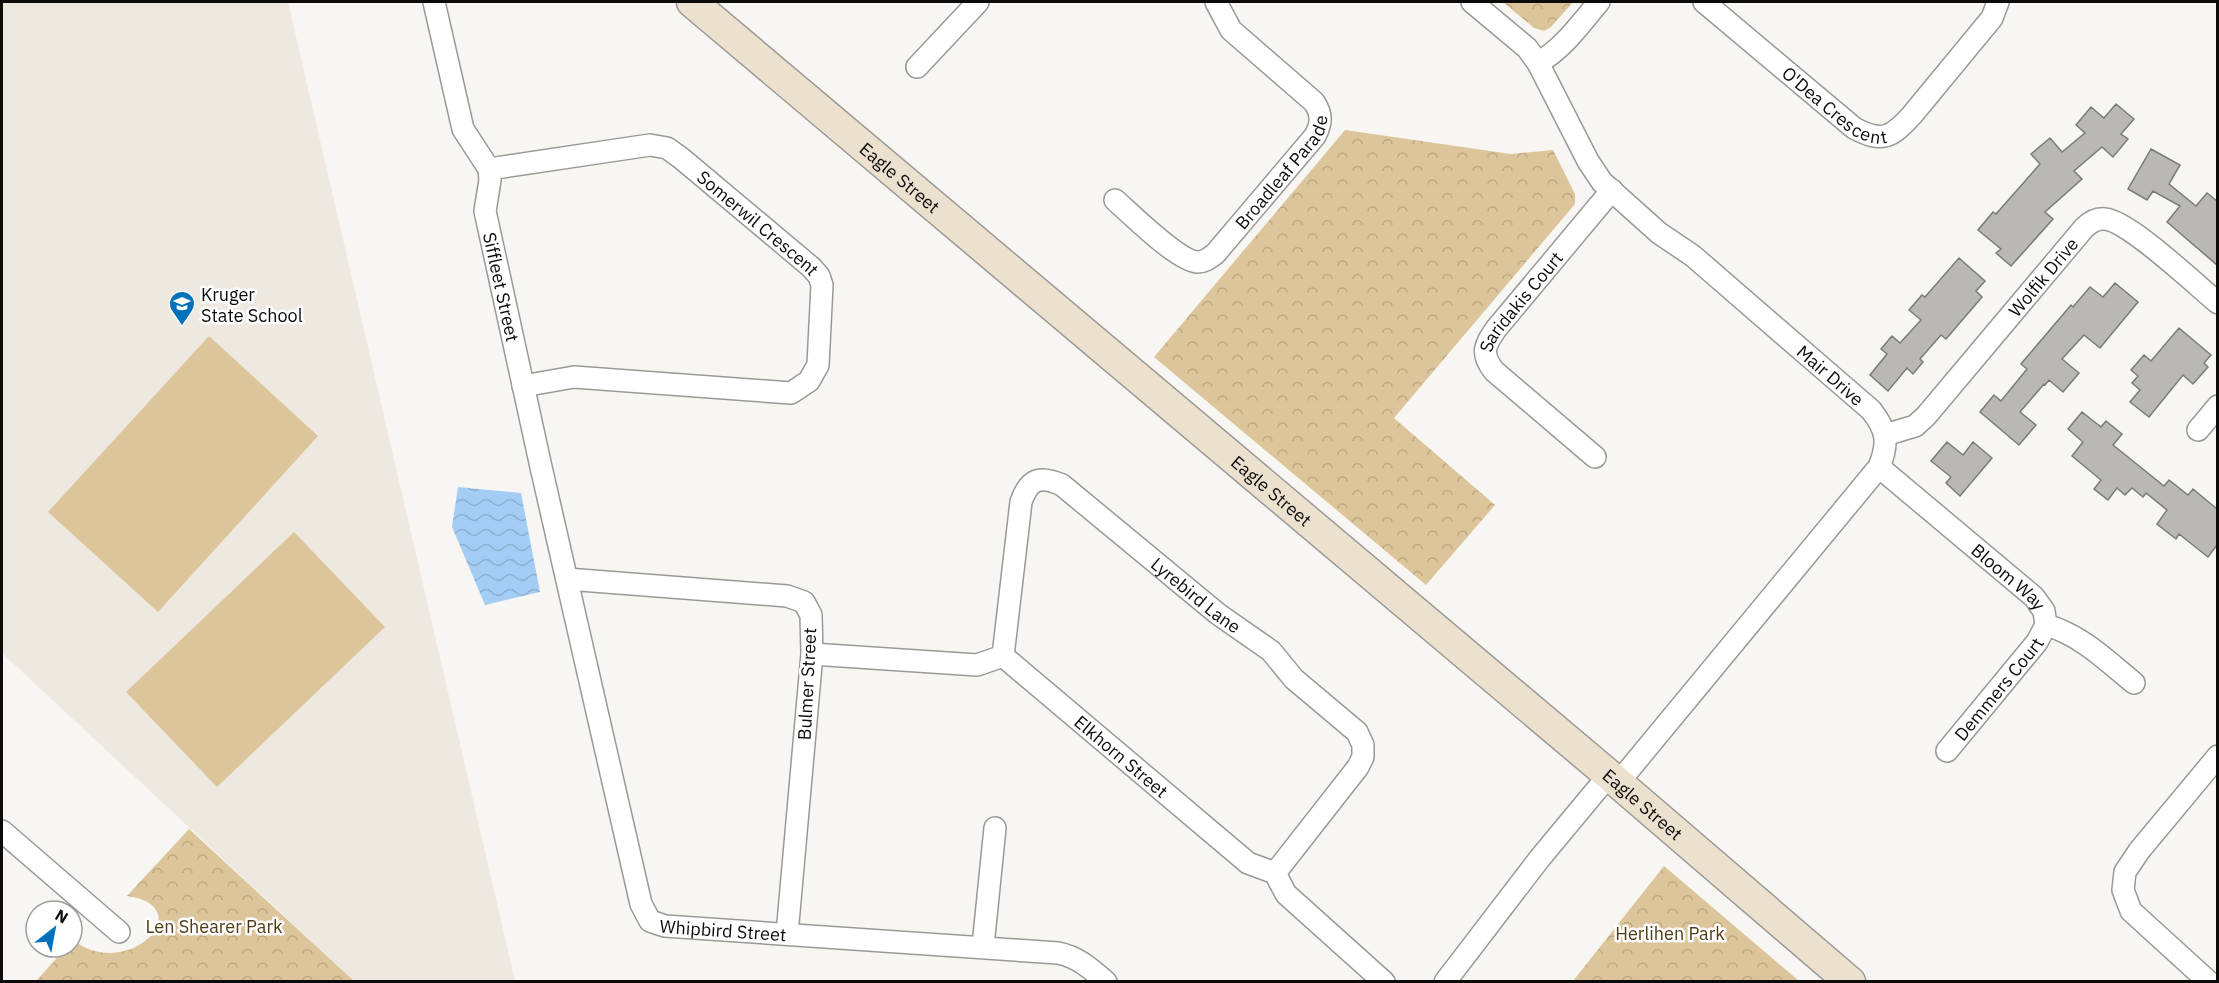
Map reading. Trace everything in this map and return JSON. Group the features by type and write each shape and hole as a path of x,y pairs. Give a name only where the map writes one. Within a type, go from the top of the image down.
{"street":[{"path":"434,2 463,129 489,169"},
{"name":"Eagle Street","path":"692,2 1614,779 1850,981"},
{"name":"Broadleaf Parade","path":"1115,200 1179,255 1197,262 1206,260 1215,254 1315,136 1321,119 1314,102 1231,30 1216,2"},
{"name":"Mair Drive","path":"1472,2 1527,48 1538,63 1594,172 1611,190 1659,233 1693,256 1872,410 1882,423 1885,435"},
{"path":"1538,63 1554,54 1570,38 1599,2"},
{"name":"O'Dea Crescent","path":"1704,2 1854,128 1869,136 1883,138 1899,130 1912,115 1992,18 1998,2"},
{"path":"917,67 982,3"},
{"name":"Somerwil Crescent","path":"489,169 650,145 667,148 811,267 819,276 822,285 818,365 809,381 791,393 574,377 524,386"},
{"name":"Siffleet Street","path":"489,169 490,180 485,211 567,579"},
{"name":"Saridakis Court","path":"1595,457 1494,371 1487,362 1485,352 1486,344 1496,329 1611,190"},
{"name":"Wolfik Drive","path":"1885,435 1915,426 1926,416 2093,220 2103,219 2123,225 2217,303"},
{"path":"2198,430 2217,406"},
{"path":"1445,981 1540,858 1614,779 1879,467 1885,447 1885,435"},
{"name":"Bloom Way","path":"1879,467 2034,597 2044,611 2046,625 2062,629 2078,638 2134,683"},
{"name":"Lyrebird Lane","path":"1003,656 1021,502 1026,490 1037,480 1047,478 1062,485 1218,614 1257,640 1270,651 1294,679 1357,732 1363,745 1364,757 1275,873"},
{"name":"Bulmer Street","path":"567,579 787,596 804,602 811,615 812,654 787,934"},
{"name":"Whipbird Street","path":"567,579 641,904 650,921 665,926 1058,952 1083,963 1106,981"},
{"name":"Demmers Court","path":"1947,751 2037,642 2046,625"},
{"path":"812,654 977,665 1003,656"},
{"name":"Elkhorn Street","path":"1003,656 1248,863 1275,873"},
{"path":"2209,981 2131,911 2123,890 2125,872 2139,851 2217,756"},
{"path":"983,946 995,828"},
{"path":"2,831 119,932"},
{"path":"1275,873 1286,894 1384,981"}],"shaded area":[{"name":"Kruger State School","path":"2,2 288,2 515,981 354,981 2,653"}],"green space":[{"path":"1503,2 1573,2 1551,27 1544,31 1534,28"},
{"path":"1345,130 1511,154 1553,150 1575,194 1575,204 1394,418 1495,505 1426,585 1154,357"},
{"path":"209,336 318,436 158,612 48,512"},
{"path":"294,532 385,627 217,787 126,692"},
{"name":"Len Shearer Park","path":"189,829 354,981 36,981 56,959 84,959 84,946 94,951 115,953 134,948 149,938 157,926 158,913 148,903 127,896"},
{"name":"Herlihen Park","path":"1664,866 1798,980 1798,981 1573,981"}],"water":[{"path":"458,487 521,493 540,592 485,605 452,527"}],"building":[{"path":"2116,104 2134,119 2121,134 2128,139 2113,157 2102,147 2074,171 2082,179 2045,212 2053,219 2011,266 1996,253 2001,249 1978,230 1993,212 1996,214 2040,164 2031,154 2050,138 2062,152 2085,133 2076,125 2091,107 2104,118"},
{"path":"2151,149 2180,165 2169,184 2196,206 2207,193 2217,201 2217,265 2167,222 2180,206 2153,191 2147,200 2128,189"},
{"path":"1959,258 1985,281 1976,291 1982,297 1946,339 1941,335 1920,359 1923,362 1913,374 1907,368 1888,391 1870,375 1887,354 1881,349 1892,336 1900,343 1921,320 1909,310 1922,295 1925,297"},
{"path":"2115,283 2138,302 2100,348 2084,335 2062,359 2079,373 2063,392 2049,380 2020,412 2036,425 2019,445 1980,412 1994,395 2001,401 2027,369 2021,364 2071,305 2073,307 2090,287 2103,297"},
{"path":"2179,328 2211,355 2204,363 2208,367 2193,384 2183,375 2149,417 2130,402 2140,390 2132,383 2138,376 2131,370 2144,355 2151,361"},
{"path":"2082,412 2101,427 2106,421 2122,434 2113,445 2164,486 2169,480 2188,495 2193,489 2217,509 2217,545 2208,557 2179,534 2176,539 2157,524 2167,510 2146,493 2143,497 2132,488 2125,495 2117,488 2108,500 2094,489 2101,480 2072,456 2083,442 2068,429"},
{"path":"1947,442 1963,455 1973,442 1992,458 1960,496 1946,483 1951,477 1931,461"}],"place":[{"name":"Kruger State School","path":"182,327"}]}
